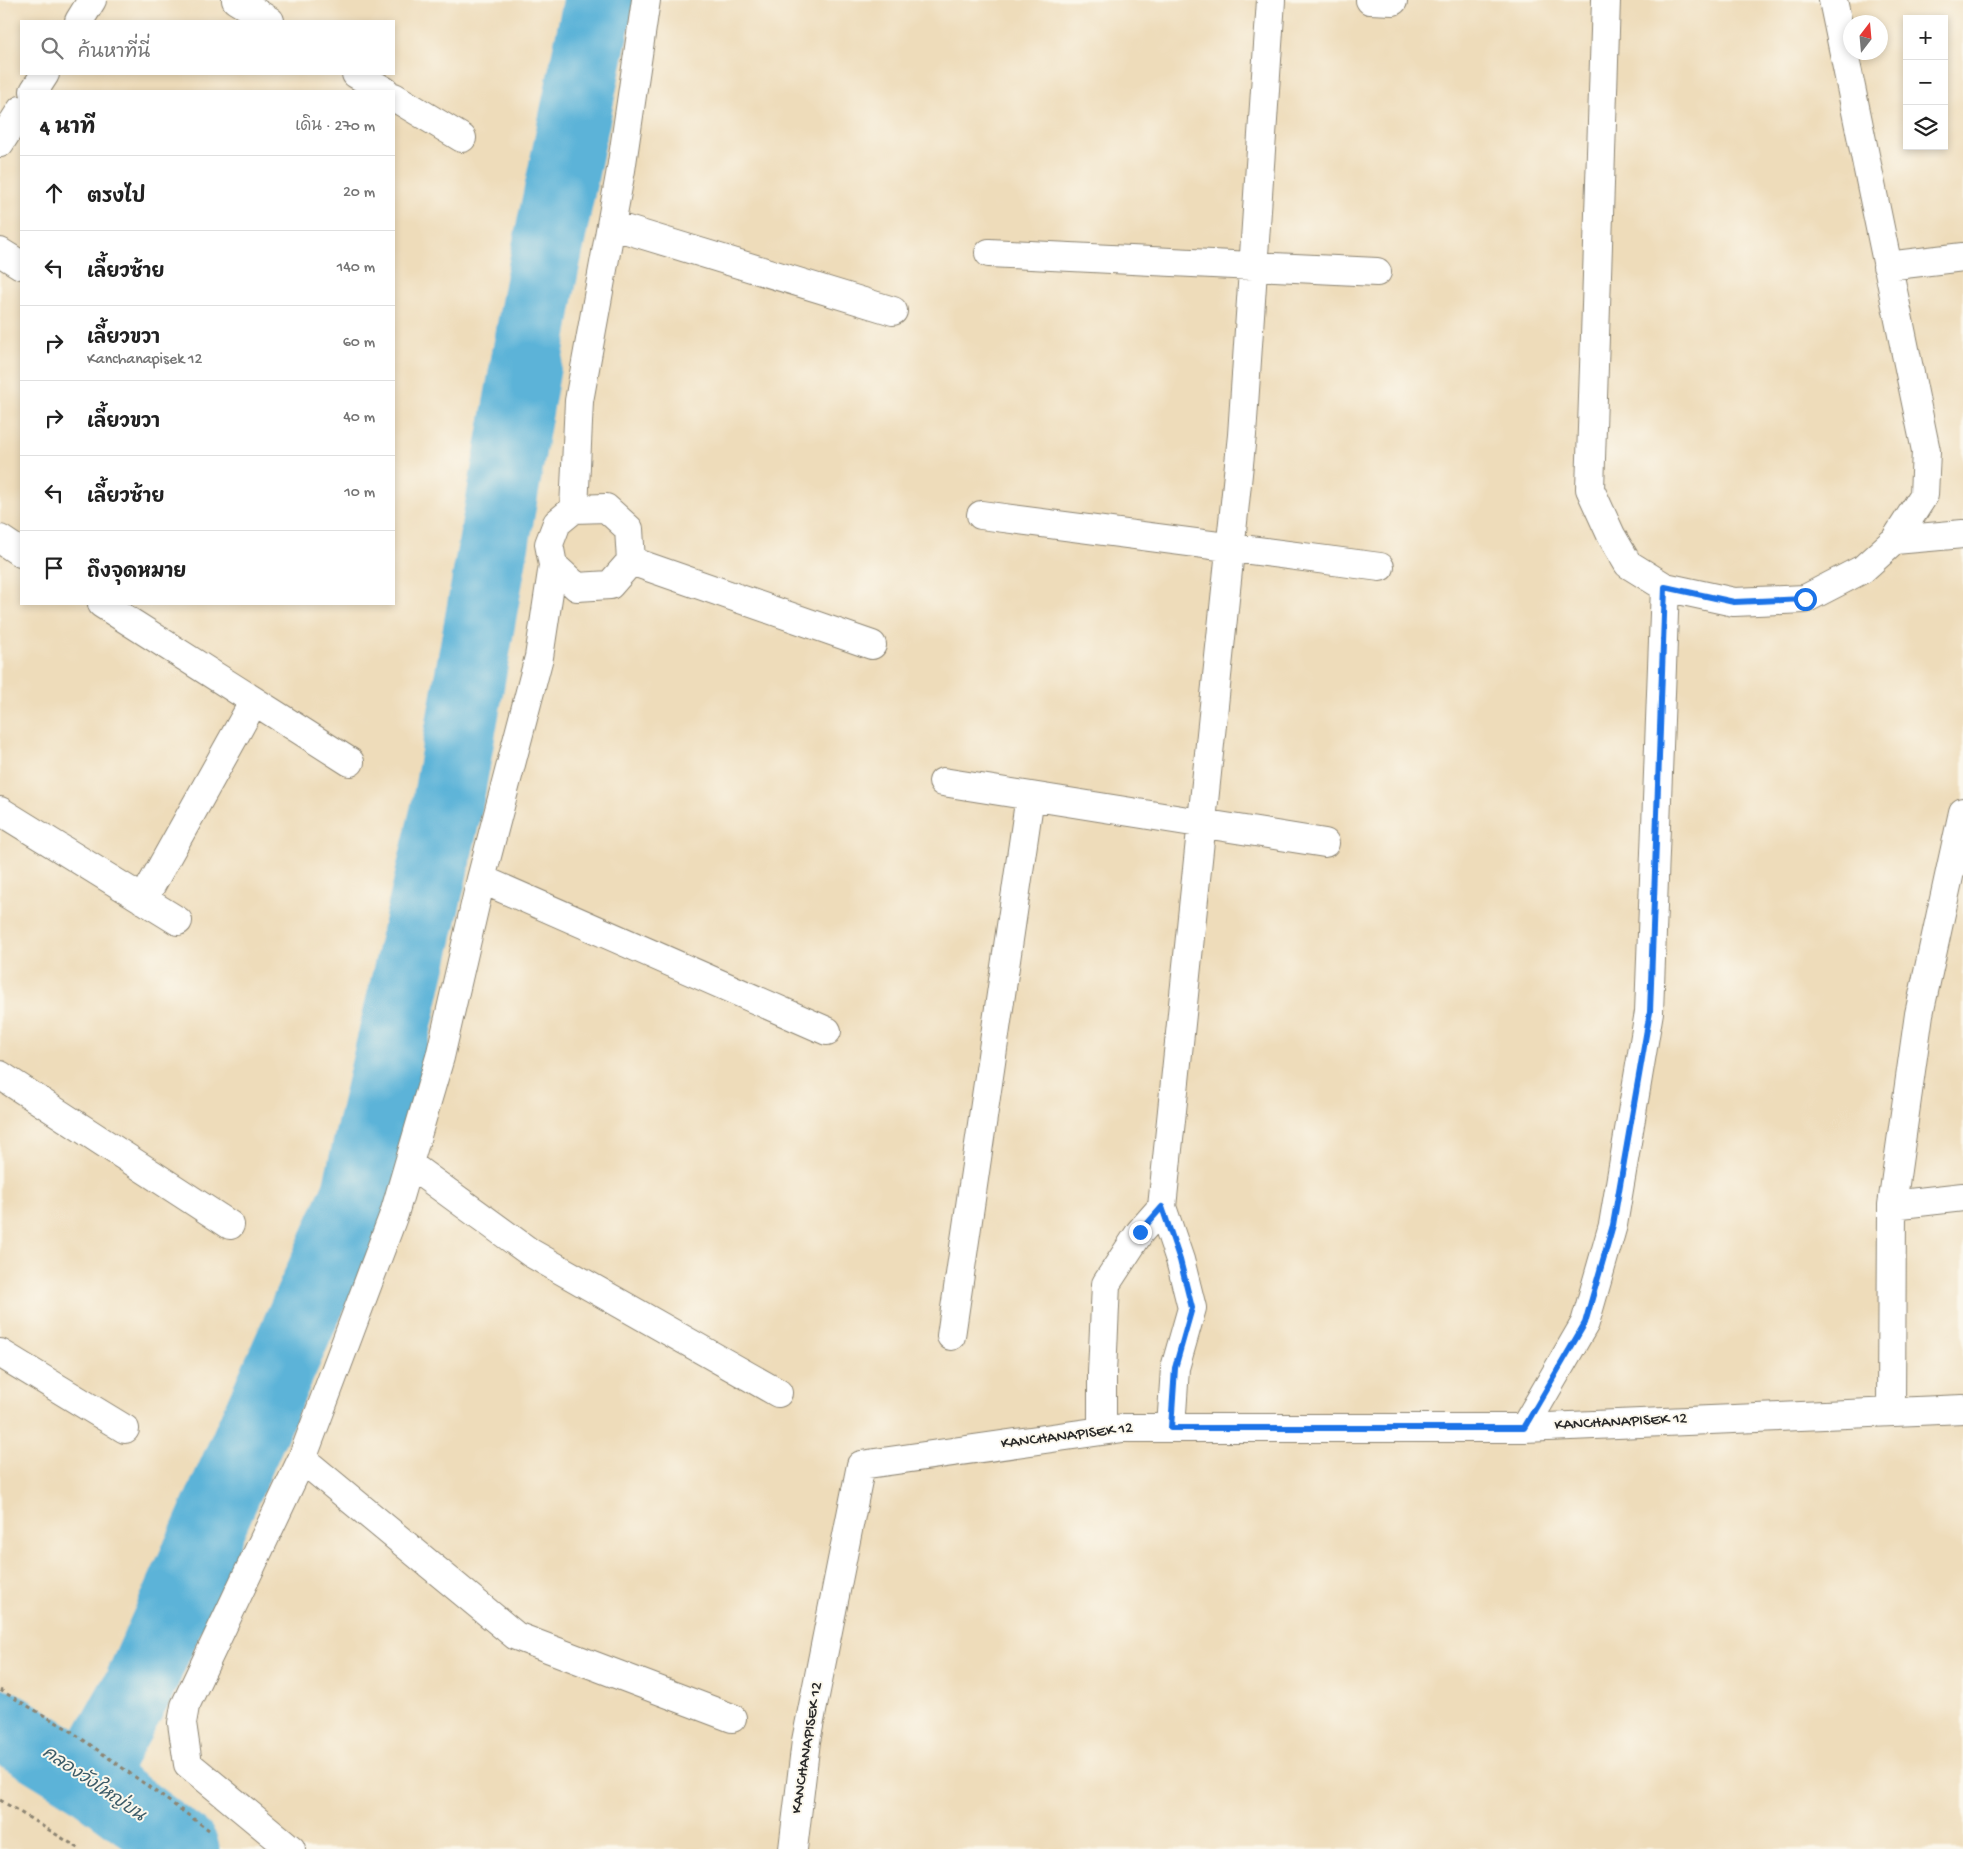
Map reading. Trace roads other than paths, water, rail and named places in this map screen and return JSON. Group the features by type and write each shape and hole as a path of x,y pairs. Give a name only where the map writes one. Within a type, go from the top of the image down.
{"street":[{"path":"79,20 92,0"},
{"path":"236,0 268,20"},
{"path":"574,509 579,401 621,170 646,0"},
{"path":"1171,1428 1175,1368 1192,1308 1180,1260 1162,1207 1242,434 1271,0"},
{"path":"1606,0 1590,489 1611,535 1628,564 1665,587 1734,602 1805,599 1863,569 1895,540 1924,495 1926,450 1833,0"},
{"path":"35,90 44,75"},
{"path":"358,75 383,90"},
{"path":"395,98 462,138"},
{"path":"0,143 20,112"},
{"path":"611,225 893,311"},
{"path":"0,252 20,264"},
{"path":"989,253 1377,272"},
{"path":"1887,266 1963,256"},
{"path":"291,1849 188,1764 182,1723 185,1706 302,1458 394,1214 440,1057 481,878 539,657 553,566 549,544 557,523 574,509 606,508 628,529 631,561 610,585 577,587 553,566"},
{"path":"982,515 1380,567"},
{"path":"1895,540 1963,534"},
{"path":"0,539 20,552"},
{"path":"631,561 872,644"},
{"path":"1524,1428 1585,1323 1613,1225 1650,1012 1665,587"},
{"path":"104,605 350,762"},
{"path":"143,900 254,701"},
{"path":"943,782 1326,843"},
{"path":"951,1336 1030,796"},
{"path":"0,811 178,921"},
{"path":"1891,1412 1892,1205 1919,1014 1963,812"},
{"path":"481,878 827,1031"},
{"path":"0,1075 230,1225"},
{"path":"409,1164 531,1253 778,1393"},
{"path":"1892,1205 1963,1197"},
{"path":"1102,1430 1102,1373 1106,1284 1140,1232 1162,1207"},
{"path":"0,1352 125,1429"},
{"name":"KANCHANAPISEK 12","path":"793,1849 806,1741 861,1465 1123,1428 1524,1428 1963,1409"},
{"path":"302,1458 516,1636 732,1718"}],"waterway":[{"path":"88,1778 139,1686 357,1194 447,806 539,290 599,0"},
{"name":"คลองวังใหญ่บน","path":"0,1724 88,1778 184,1849"}]}
